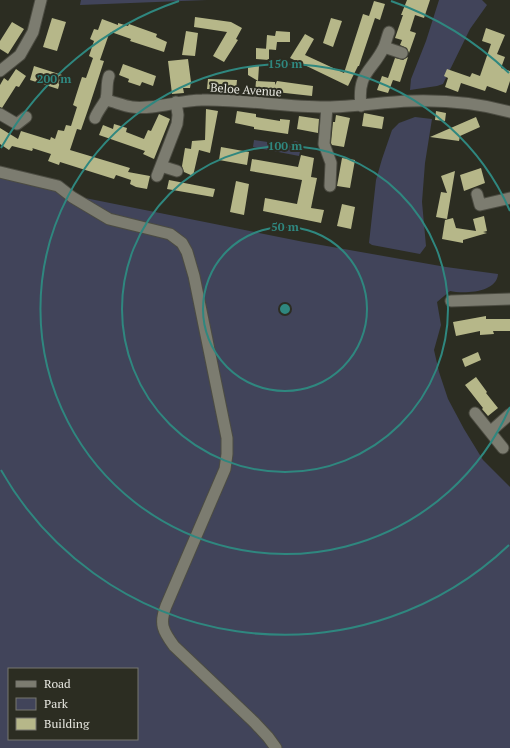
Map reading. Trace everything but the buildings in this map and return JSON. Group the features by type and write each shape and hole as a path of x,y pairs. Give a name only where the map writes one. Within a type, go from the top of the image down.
{"street":[{"path":"0,71 20,56 33,32 41,0"},
{"path":"361,106 360,93 363,77 384,47 389,32"},
{"path":"384,47 402,53"},
{"path":"95,118 98,110 106,100 106,84 109,76"},
{"name":"Beloe Avenue","path":"106,100 133,107 150,107 176,102 201,100 240,100 307,107 361,106 411,101 441,101 477,104 509,109"},
{"path":"176,102 178,115 177,124 159,171 177,171"},
{"path":"327,107 324,144 331,163 330,186"},
{"path":"0,114 17,124 26,117"},
{"path":"0,172 58,186 72,197 109,219 170,234 182,243 187,252 194,276 227,438 227,454 225,468 166,606 162,624 165,634 174,646 254,722 276,748"},
{"path":"477,194 476,207 510,198"},
{"path":"451,301 510,299"},
{"path":"475,413 491,431 503,448"},
{"path":"491,431 510,414"}],"green space":[{"path":"81,0 207,0 80,5"},
{"path":"439,0 482,0 487,5 470,29 443,84 410,90 411,79 426,41"},
{"path":"415,117 432,119 425,163 422,202 426,246 420,254 372,245 369,243 376,180 392,130 399,123"},
{"path":"254,140 288,145 295,141 302,143 299,156 253,147"},
{"path":"0,175 80,197 304,242 446,267 498,274 492,285 486,289 471,292 450,291 437,302 441,325 434,350 439,372 448,399 464,429 483,460 510,487 510,748 0,748"}]}
